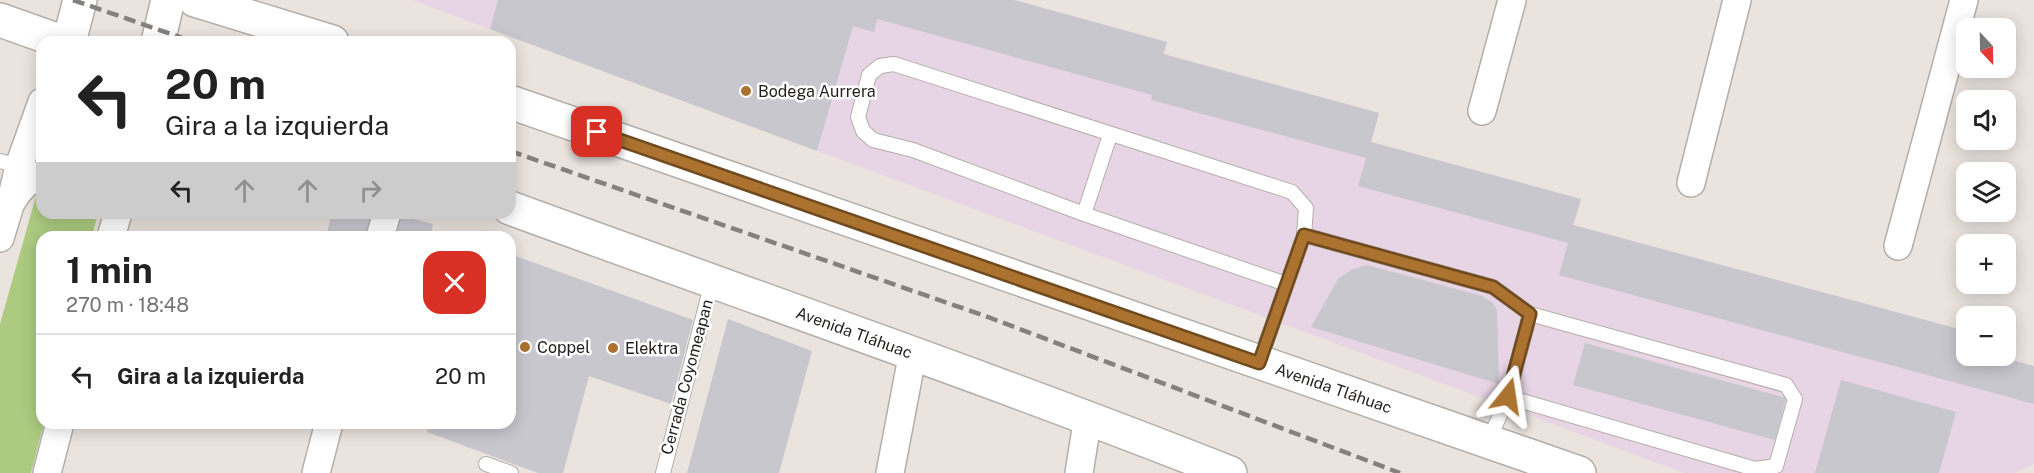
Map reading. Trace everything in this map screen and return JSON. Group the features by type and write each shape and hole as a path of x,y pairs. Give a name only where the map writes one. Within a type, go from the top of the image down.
{"main road":[{"path":"71,36 80,0"},
{"path":"159,36 168,0"},
{"path":"195,0 312,36"},
{"path":"0,20 45,36"},
{"name":"Avenida Tláhuac","path":"516,104 1579,473"},
{"name":"Avenida Tláhuac","path":"516,210 913,352 1230,473"}],"street":[{"path":"1482,111 1512,0"},
{"path":"1691,183 1737,0"},
{"path":"1898,246 1964,0"},
{"path":"0,238 36,120"},
{"path":"890,473 913,352"},
{"path":"1079,473 1088,417"},
{"path":"47,473 58,429"},
{"path":"316,473 327,429"}],"lane":[{"path":"1259,363 1304,235 1306,208 1292,192 894,64 880,66 869,75 858,117 863,131 873,140 913,150 1084,214 1286,284"},
{"path":"1084,214 1110,135"},
{"path":"1304,235 1493,287 1530,314 1786,385 1795,399 1776,466 1755,469 1508,396"},
{"name":"Cerrada Coyomeapan","path":"663,473 712,282"},
{"path":"1488,442 1508,396 1530,314"},
{"path":"486,464 511,473"}],"shaded area":[{"path":"412,0 1014,0 1167,42 1164,54 1379,113 1371,142 1581,199 1574,225 1956,328 1956,366 2016,366 2016,361 2034,366 2034,464 2014,473 1684,473 516,39 516,36 509,36"}],"green space":[{"path":"36,196 36,219 96,219 94,231 36,231 36,429 42,429 31,473 0,473 0,324"}],"building":[{"path":"498,0 1014,0 1167,42 1163,54 1379,113 1371,142 1581,199 1573,225 1956,328 1956,366 2016,366 2016,361 2034,366 2034,404 1559,275 1568,243 1358,186 1366,158 1151,100 1152,95 877,19 874,32 853,26 817,151 516,39 516,36 509,36 490,29"},
{"path":"330,219 376,219 374,231 328,231"},
{"path":"393,219 414,219 433,224 431,231 390,231"},
{"name":"Elektra","path":"516,256 693,320 671,404 589,376 563,473 538,473 427,432 428,429 516,429"},
{"path":"1367,265 1482,296 1493,303 1497,310 1499,384 1311,327 1338,279 1353,269"},
{"path":"728,319 812,351 779,473 687,473"},
{"path":"1585,343 1786,398 1775,440 1573,385"},
{"path":"1841,380 1956,412 1939,473 1815,473"}],"railway":[{"path":"73,0 177,36"},
{"path":"516,153 988,317 1400,473"}],"place":[{"name":"Bodega Aurrera","path":"746,91"},
{"name":"Coppel","path":"525,347"},
{"name":"Elektra","path":"613,348"}],"route":[{"path":"597,132 1259,363 1304,235 1493,287 1530,314 1508,396"}]}
